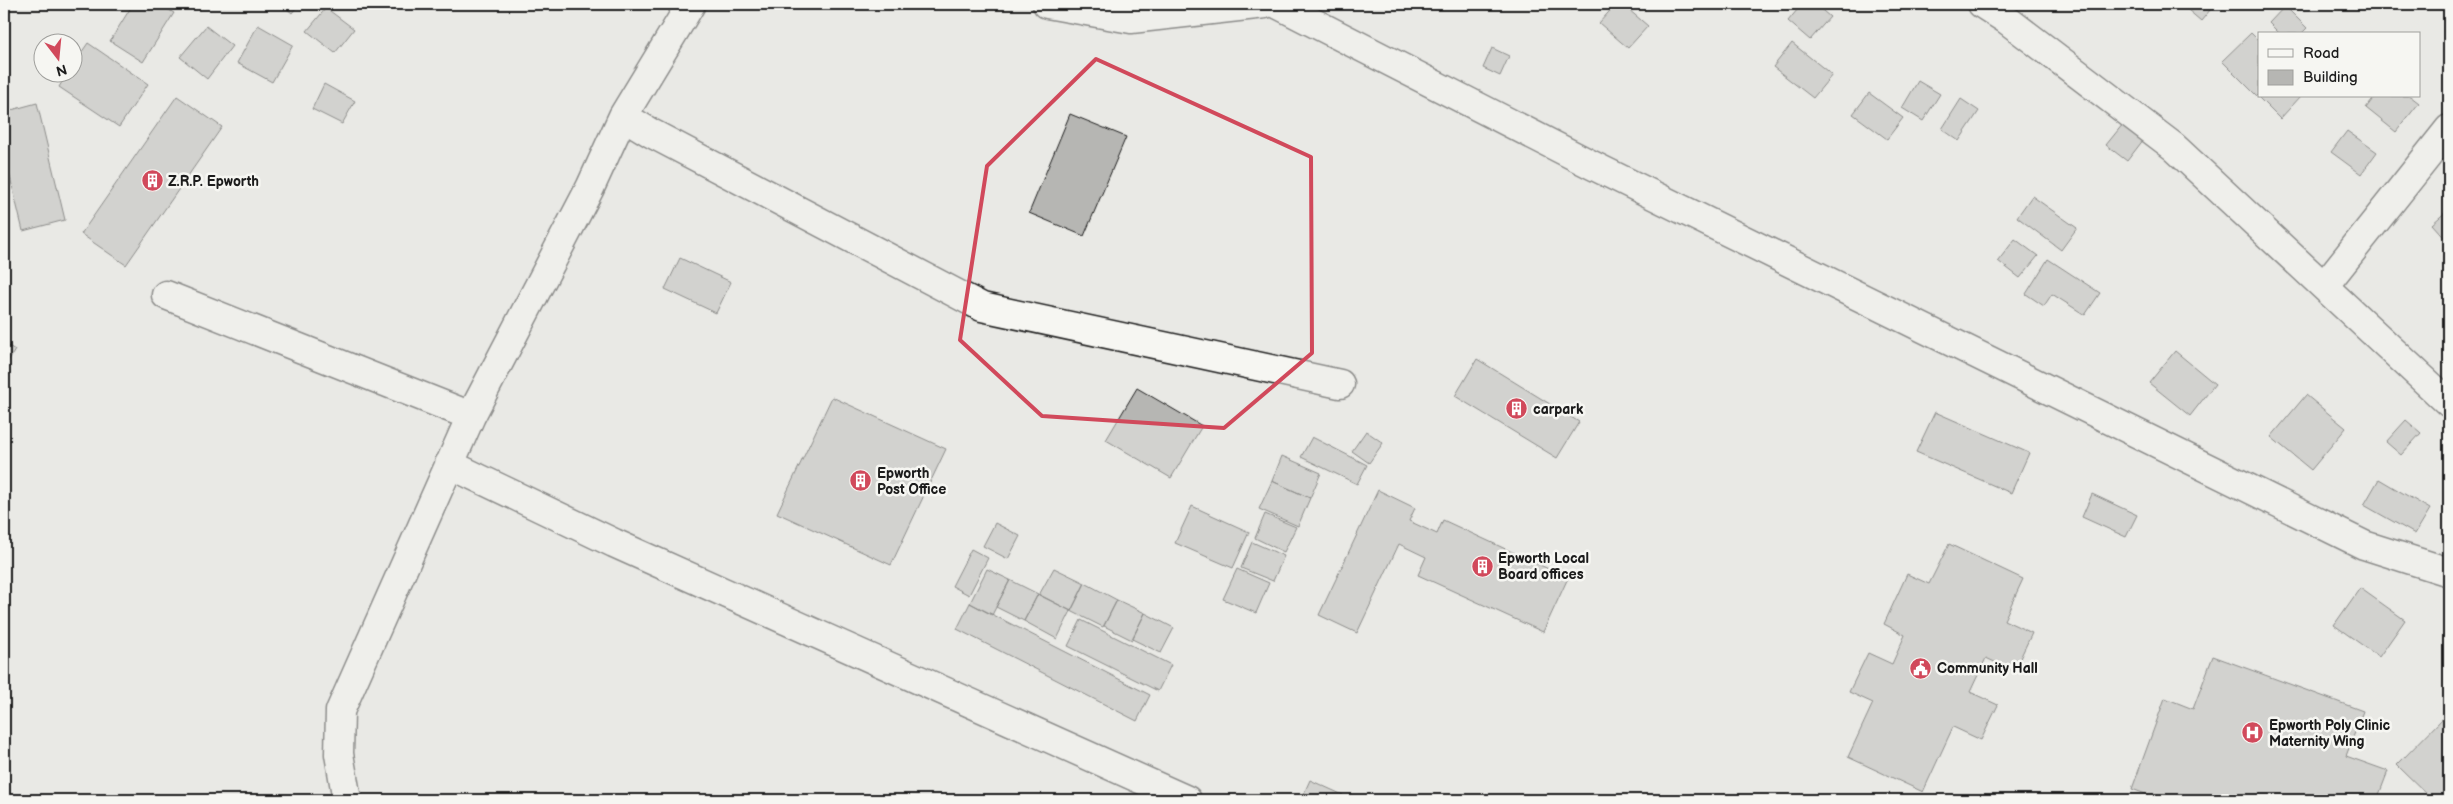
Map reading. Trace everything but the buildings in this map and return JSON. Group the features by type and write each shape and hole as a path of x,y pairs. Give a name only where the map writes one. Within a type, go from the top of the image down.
{"street":[{"path":"347,800 339,754 340,711 471,416 590,188 622,116 691,4"},
{"path":"1047,4 1131,19 1265,4"},
{"path":"1277,4 1592,165 2364,545 2449,572"},
{"path":"1982,4 2016,12 2174,147 2449,403"},
{"path":"622,116 660,138 982,308 1340,384"},
{"path":"2324,286 2449,129"},
{"path":"166,295 471,416"},
{"path":"449,464 614,543 1187,800"}],"highlighted area":[{"path":"1096,59 1311,157 1312,353 1224,428 1042,416 960,340 987,166"}],"place":[{"name":"Z.R.P. Epworth","path":"152,181"},
{"name":"carpark","path":"1517,409"},
{"name":"Epworth Post Office","path":"861,481"},
{"name":"Epworth Local Board offices","path":"1482,566"},
{"name":"Community Hall","path":"1921,668"},
{"name":"Epworth Poly Clinic Maternity Wing","path":"2253,733"}]}
